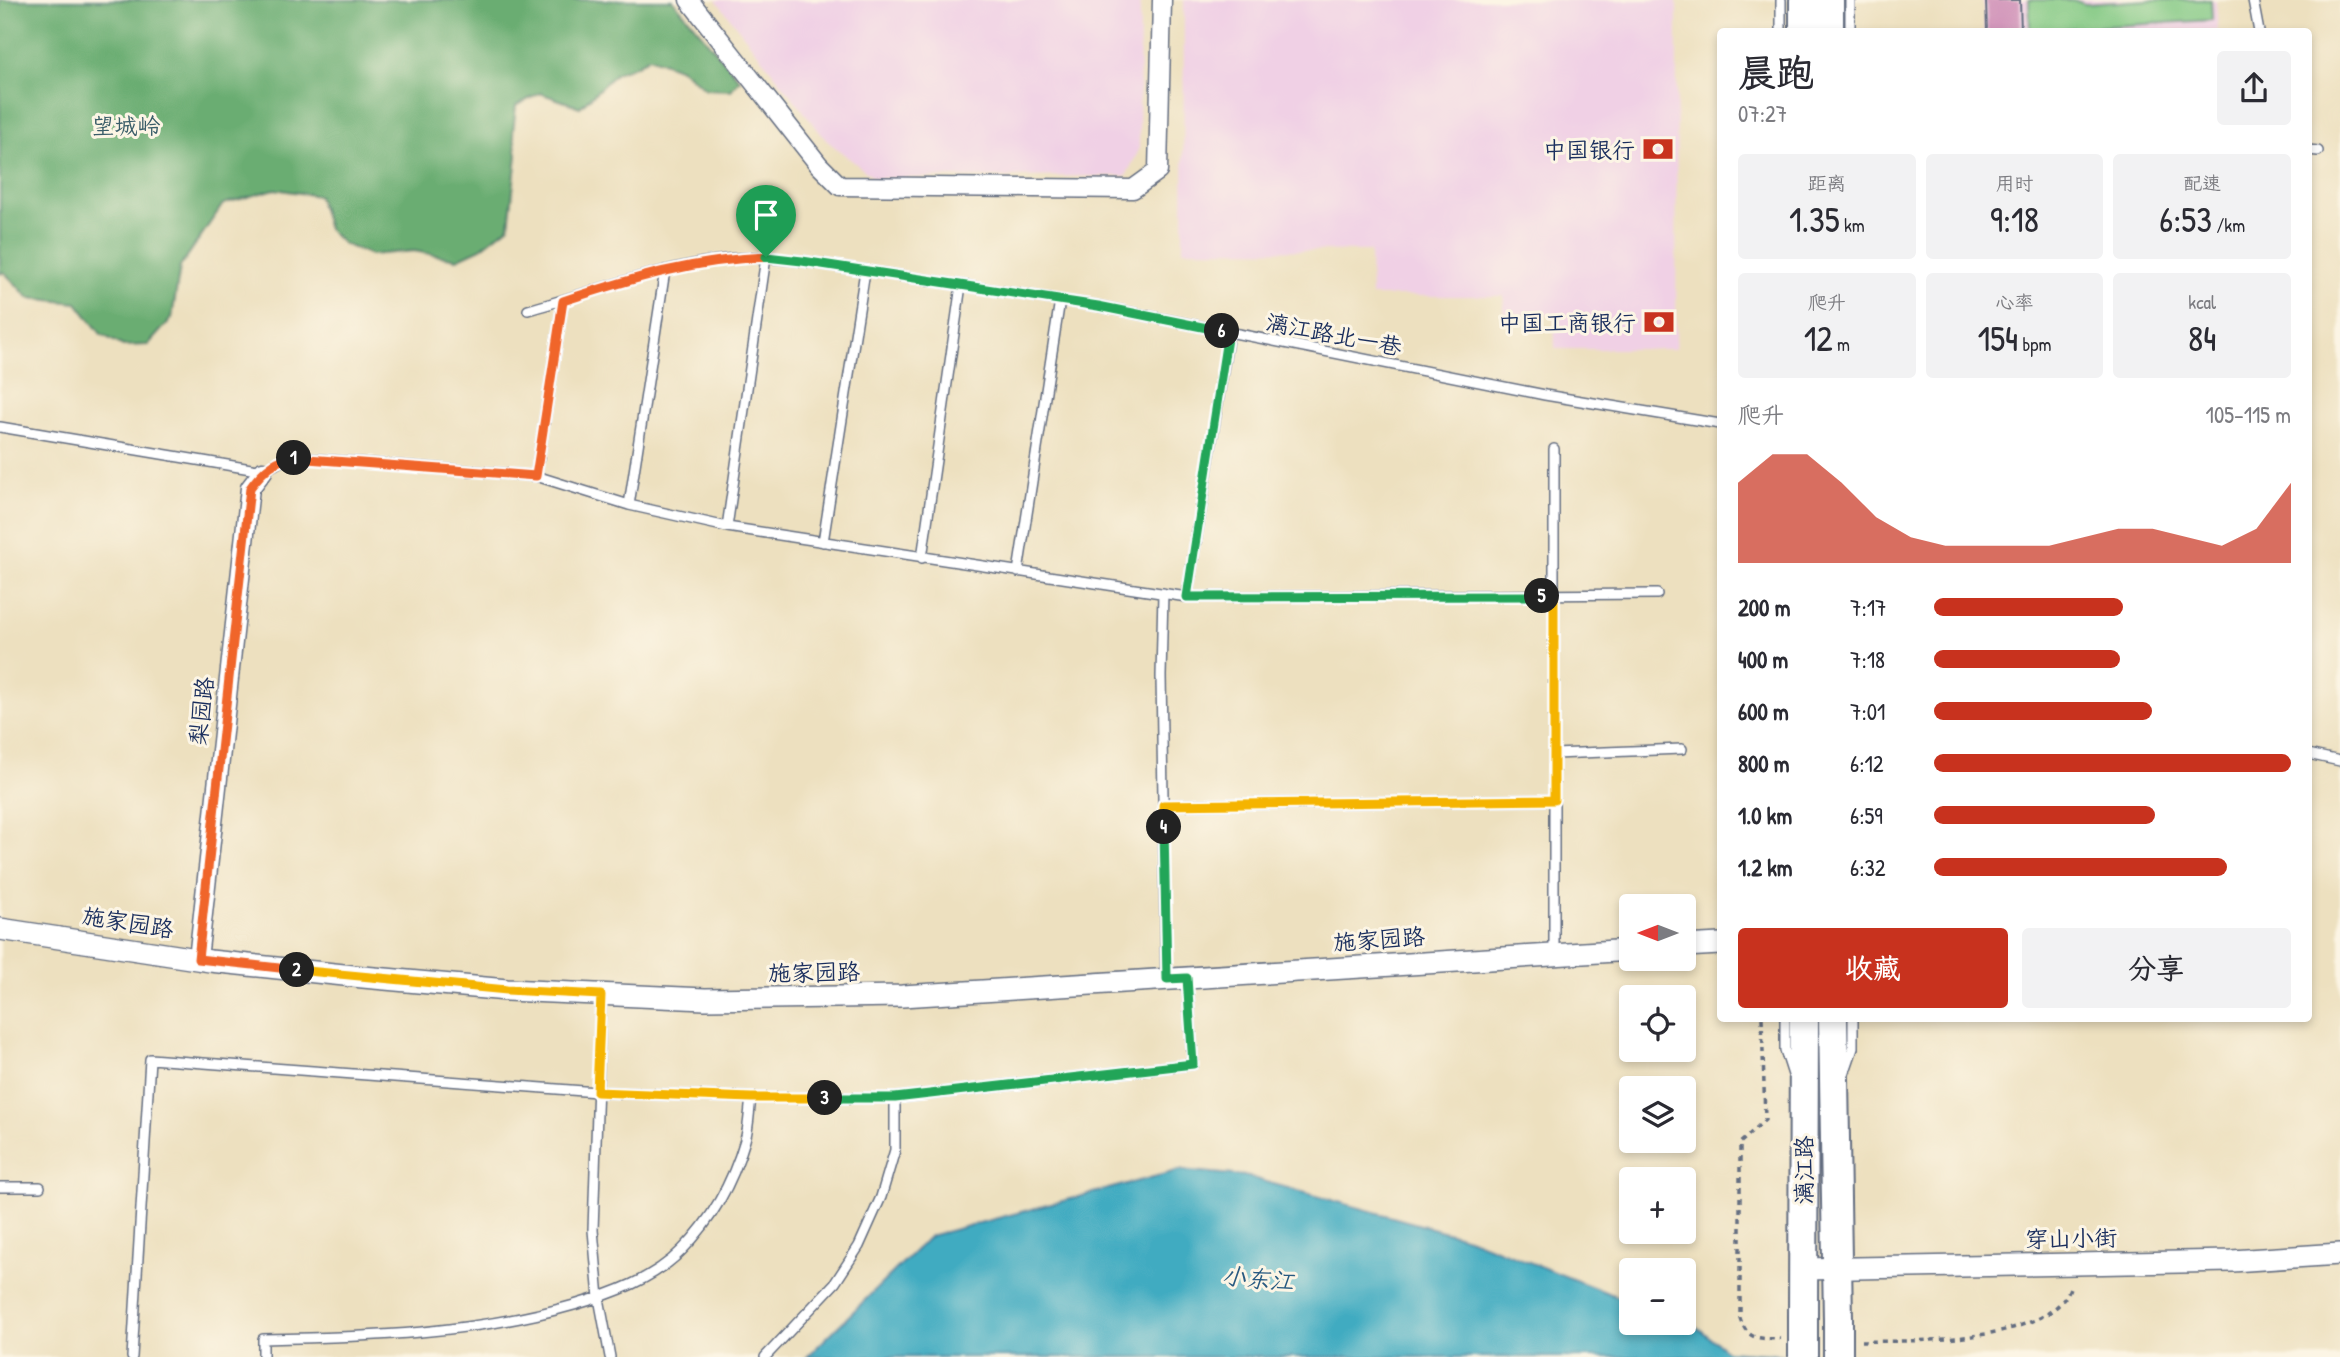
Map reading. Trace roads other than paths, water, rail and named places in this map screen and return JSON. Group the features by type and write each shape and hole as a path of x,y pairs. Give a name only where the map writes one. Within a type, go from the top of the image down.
{"highway":[{"path":"1804,0 1804,28"},
{"path":"1829,0 1829,28"},
{"name":"漓江路","path":"1803,1357 1804,1022"},
{"name":"漓江路","path":"1833,1022 1838,1357"}],"street":[{"path":"690,0 819,165 840,186 1133,189 1158,171 1162,0"},
{"name":"梨园路","path":"198,959 250,488 262,471"},
{"name":"施家园路","path":"0,929 198,959 507,990 705,999 902,996 1619,951"},
{"path":"1696,945 1717,944"},
{"name":"穿山小街","path":"1802,1269 2232,1261 2340,1254"}],"lane":[{"path":"1780,0 1781,28"},
{"path":"1850,0 1850,28"},
{"path":"2253,0 2258,28"},
{"path":"727,527 766,257"},
{"name":"漓江路北一巷","path":"528,310 665,270 728,259 766,257 1060,300 1545,395 1717,424"},
{"path":"629,505 665,270"},
{"path":"823,542 865,271"},
{"path":"922,558 961,285"},
{"path":"1018,572 1060,300"},
{"path":"536,476 563,301"},
{"path":"1187,597 1228,332"},
{"path":"0,427 262,471 289,457 536,476 629,505 727,527 1187,597 1657,594"},
{"path":"1554,449 1554,955"},
{"path":"132,1357 150,1059 597,1092 751,1098 895,1098 1193,1064 1177,978 1163,805 1163,593"},
{"path":"1554,754 1682,749"},
{"path":"2312,755 2340,761"},
{"path":"1163,805 1554,800"},
{"path":"601,995 593,1230 599,1298 610,1357"},
{"path":"1785,1022 1785,1050 1802,1104"},
{"path":"1833,1105 1853,1048 1853,1022"},
{"path":"263,1357 263,1339 471,1328 513,1321 599,1298 645,1278 681,1251 708,1219 731,1181 746,1138 751,1098"},
{"path":"765,1357 835,1283 859,1246 881,1197 895,1150 895,1098"},
{"path":"0,1187 40,1187"}],"water":[{"name":"小东江","path":"1180,1170 1245,1176 1468,1238 1619,1297 1619,1335 1696,1335 1696,1327 1727,1351 1816,1357 807,1357 930,1236"}],"place":[{"name":"中国银行","path":"1658,149"},
{"name":"中国工商银行","path":"1659,322"}],"park label":[{"name":"望城岭","path":"126,125"}]}
